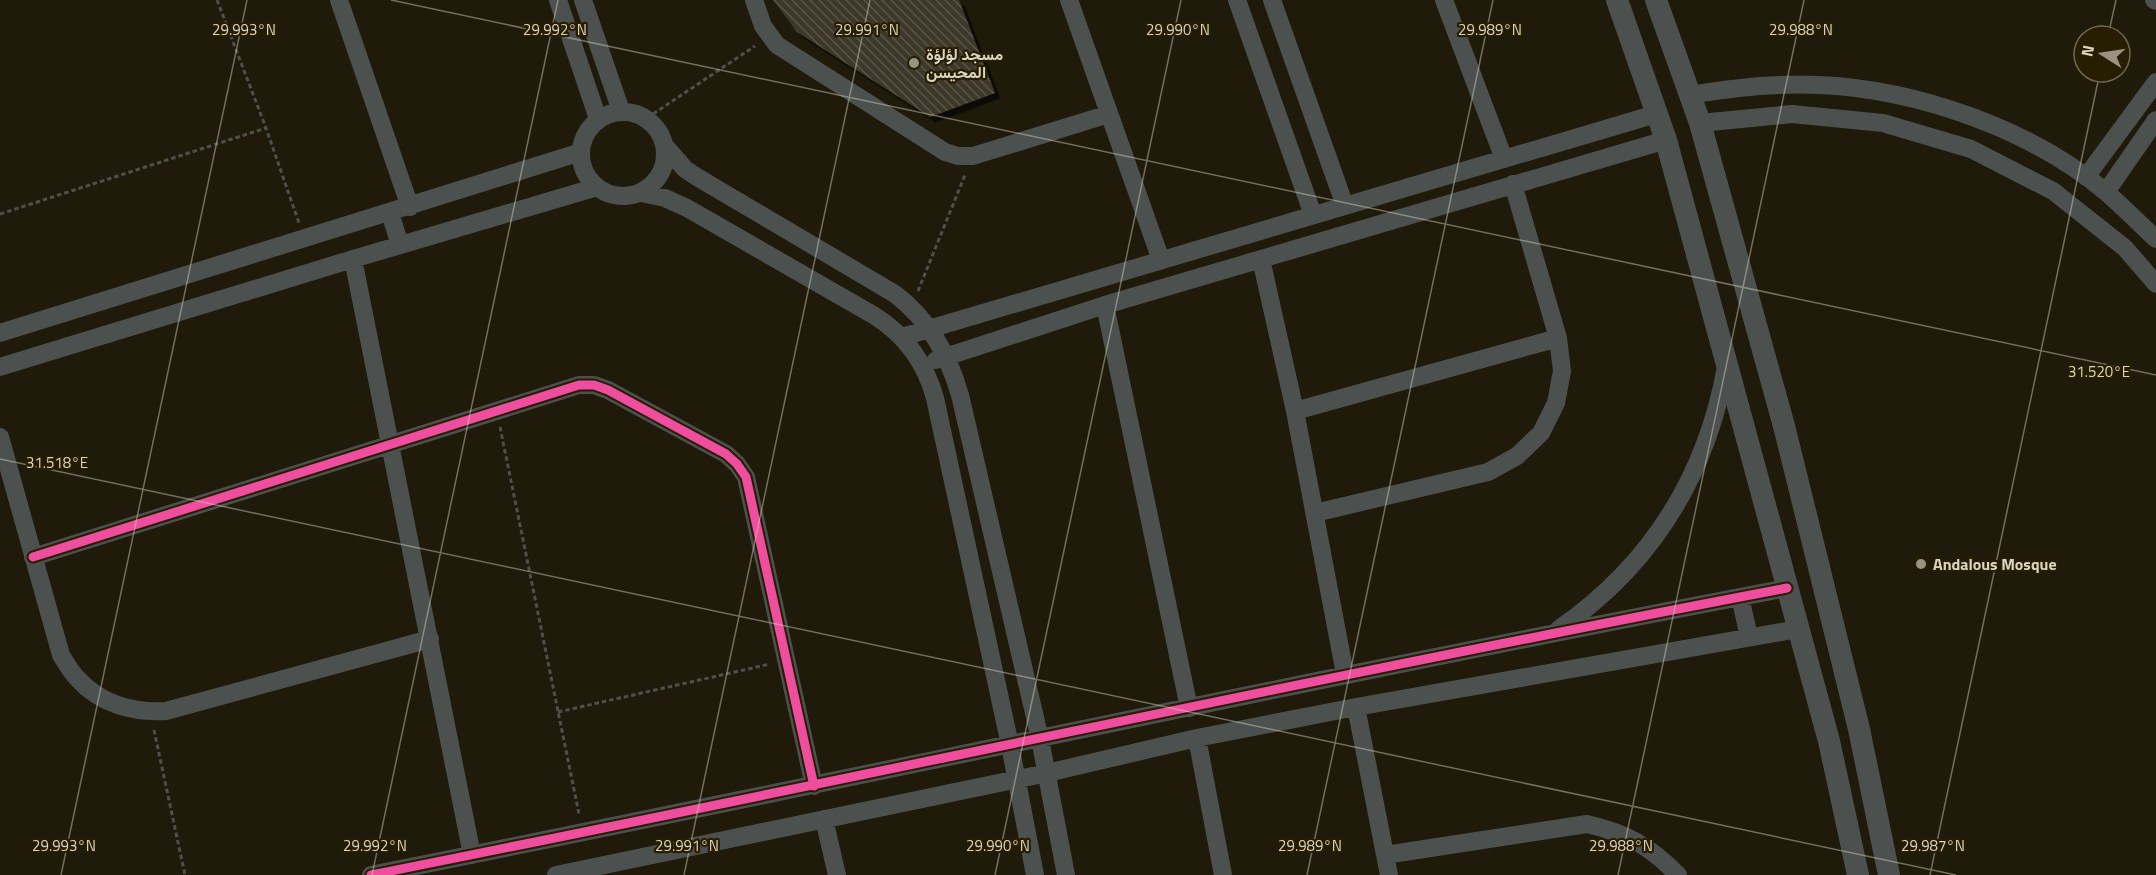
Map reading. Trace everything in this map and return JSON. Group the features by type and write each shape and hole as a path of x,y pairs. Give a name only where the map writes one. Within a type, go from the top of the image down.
{"street":[{"path":"339,0 410,207"},
{"path":"558,0 598,119"},
{"path":"583,0 621,111"},
{"path":"754,0 769,36 787,52 945,152 958,156 973,156 1109,114"},
{"path":"1069,0 1161,260"},
{"path":"1237,0 1313,215"},
{"path":"1272,0 1345,206"},
{"path":"1444,0 1504,159"},
{"path":"1617,0 1666,140 1829,741 1858,875"},
{"path":"1656,0 1700,123 1784,426 1859,729 1889,875"},
{"path":"2085,177 2156,82"},
{"path":"1690,95 1736,88 1782,85 1874,91 1919,100 2006,131 2047,152 2106,192 2156,239"},
{"path":"665,146 663,169 650,187 641,193 629,196 607,193 591,182 583,168 581,152 586,134 598,119 621,111 630,111 647,118 656,125 665,146 685,169 895,294 911,306 931,329 946,355 960,394 1040,739 1066,875"},
{"path":"902,337 1656,114"},
{"path":"1700,123 1792,114 1883,123 1971,149 2053,191 2125,248 2156,284"},
{"path":"2106,192 2156,120"},
{"path":"923,365 946,355 1105,305 1666,140"},
{"path":"0,333 581,152"},
{"path":"1315,513 1488,472 1517,456 1541,433 1556,403 1562,371 1558,338 1513,184"},
{"path":"0,367 597,187"},
{"path":"641,193 665,198 687,208 874,316 902,337 923,365 935,398 1010,745 1035,875"},
{"path":"390,213 400,245"},
{"path":"353,259 472,855"},
{"path":"1261,259 1295,411 1346,674"},
{"path":"1105,305 1189,708"},
{"path":"1295,411 1558,338"},
{"path":"1553,633 1578,616 1615,584 1661,531 1691,479 1703,452 1719,404 1727,365"},
{"path":"33,557 579,385 594,385 609,390 726,454 746,477 814,786"},
{"path":"0,437 61,655 76,678 98,696 123,708 150,712 166,711 430,639"},
{"path":"371,875 814,786 1346,674 1787,588"},
{"path":"1740,597 1749,637"},
{"path":"556,875 1047,773 1197,738 1356,707 1798,628"},
{"path":"1356,707 1389,875"},
{"path":"1197,738 1223,875"},
{"path":"824,819 837,875"},
{"path":"1384,855 1587,824 1614,830 1639,842 1662,858 1678,875"}],"path":[{"path":"217,0 266,128 304,239"},
{"path":"647,118 769,36"},
{"path":"0,214 266,128"},
{"path":"911,306 973,156"},
{"path":"496,411 583,831"},
{"path":"558,712 788,661"},
{"path":"150,712 185,875"}],"building":[{"name":"مسجد لؤلؤة المحيسن","path":"773,0 959,0 995,93 930,117 797,32"}],"cycle path":[{"path":"33,557 579,385 594,385 608,390 726,454 746,477 814,786"},
{"path":"371,875 1610,622 1787,588"}],"place":[{"name":"مسجد لؤلؤة المحيسن","path":"914,63"},
{"name":"Andalous Mosque","path":"1921,564"}]}
